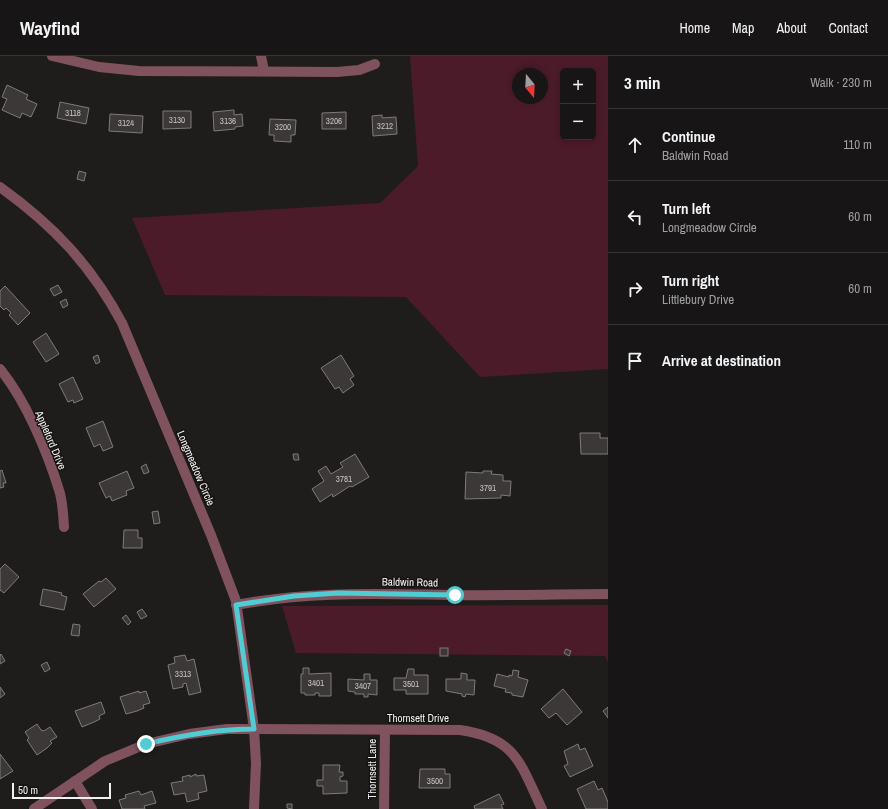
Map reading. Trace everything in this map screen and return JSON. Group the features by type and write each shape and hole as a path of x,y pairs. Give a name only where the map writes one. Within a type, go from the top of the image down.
{"street":[{"path":"52,56 99,67 139,71 337,72 359,70 375,64"},
{"path":"261,56 264,71"},
{"name":"Longmeadow Circle","path":"0,187 46,224 76,254 108,297 122,323 211,535 236,605 254,729 256,763 254,809"},
{"name":"Appleford Drive","path":"0,369 19,397 33,425 59,491 64,527"},
{"name":"Baldwin Road","path":"236,605 294,596 338,593 504,595 608,594"},
{"name":"Thornsett Drive","path":"34,809 105,761 146,744 189,734 227,729 254,729 460,730 480,733 494,738 509,750 523,768 542,809"},
{"name":"Thornsett Lane","path":"384,809 385,730"},
{"path":"75,781 92,809"}],"shaded area":[{"path":"410,56 608,56 608,369 480,377 406,297 165,295 132,218 380,203 418,166"},
{"path":"608,605 608,663 605,656 296,653 282,606"}],"building":[{"path":"7,85 28,95 26,99 37,104 31,117 22,113 20,118 2,110 7,99 2,97"},
{"path":"60,102 89,108 86,124 57,118"},
{"path":"234,110 234,115 242,114 243,126 235,127 235,129 214,131 213,112"},
{"path":"163,111 191,111 191,128 163,129"},
{"path":"346,112 346,129 322,129 322,113"},
{"path":"110,114 143,116 142,133 109,131"},
{"path":"382,115 382,118 396,117 397,134 373,136 372,116"},
{"path":"270,119 296,120 295,135 291,135 291,142 274,141 274,135 269,135"},
{"path":"79,171 86,173 84,181 77,179"},
{"path":"58,285 62,292 54,296 50,289"},
{"path":"5,286 30,313 18,325 9,315 11,313 6,308 4,310 0,306 0,291"},
{"path":"66,299 68,305 63,308 60,302"},
{"path":"46,333 59,354 46,362 33,342"},
{"path":"98,355 100,362 96,364 93,357"},
{"path":"341,355 354,376 350,379 354,385 343,393 339,387 335,389 321,368"},
{"path":"73,377 83,399 74,403 73,400 68,402 59,384"},
{"path":"103,421 113,447 103,451 100,444 94,447 86,428"},
{"path":"580,433 600,433 600,438 608,438 608,454 581,454"},
{"path":"293,454 298,454 299,460 294,460"},
{"path":"355,454 369,477 352,487 350,486 333,497 332,494 320,502 312,489 324,481 318,471 326,466 331,474 343,467 340,463"},
{"path":"146,464 149,472 144,474 141,467"},
{"path":"2,470 6,483 3,483 4,487 0,488 0,471"},
{"path":"127,471 134,488 126,491 127,495 112,501 110,496 106,498 99,483"},
{"path":"483,471 492,471 491,474 503,475 503,481 511,481 510,496 501,495 501,498 465,499 466,472 483,473"},
{"path":"158,511 160,523 154,524 152,512"},
{"path":"124,530 138,530 138,538 142,538 142,548 123,548"},
{"path":"5,564 19,577 4,593 0,590 0,569"},
{"path":"106,578 116,589 94,607 83,594 99,581 101,582"},
{"path":"43,589 62,593 61,595 67,597 64,610 40,605"},
{"path":"142,609 147,616 141,619 137,612"},
{"path":"126,615 131,622 128,625 122,618"},
{"path":"73,624 80,625 79,636 71,635"},
{"path":"440,648 448,648 448,656 440,656"},
{"path":"566,649 571,651 569,656 564,653"},
{"path":"1,654 5,661 0,664 0,655"},
{"path":"185,655 187,661 194,659 201,692 189,695 186,683 183,684 183,687 173,689 168,665 175,663 174,657"},
{"path":"47,662 50,669 45,672 41,665"},
{"path":"303,668 309,668 309,674 331,673 331,696 319,696 319,693 315,693 315,695 305,695 305,693 301,693 301,674 303,674"},
{"path":"408,669 414,669 414,675 428,675 428,694 406,694 406,690 394,690 394,678 406,678"},
{"path":"513,670 519,671 518,677 528,680 523,697 512,695 512,693 505,692 506,689 494,686 497,674 509,677 509,675 512,676"},
{"path":"461,673 467,674 467,680 475,680 474,695 466,694 465,697 462,696 462,694 446,691 446,679 461,679"},
{"path":"364,674 370,674 370,680 377,680 377,695 368,694 368,697 364,697 364,694 355,694 355,692 348,691 348,679 364,680"},
{"path":"0,687 5,694 0,698"},
{"path":"563,689 582,712 567,725 556,713 549,718 541,709"},
{"path":"139,691 139,693 146,691 150,703 143,705 144,708 126,714 120,697"},
{"path":"101,702 105,713 99,716 100,719 82,727 75,711"},
{"path":"608,707 608,718 603,711"},
{"path":"37,724 41,730 44,731 50,727 57,737 50,741 52,743 37,755 27,740 29,738 25,732"},
{"path":"578,744 580,750 585,748 593,766 570,777 564,766 568,764 564,751"},
{"path":"0,754 13,771 0,779"},
{"path":"323,765 340,765 339,772 343,772 343,776 340,777 340,781 347,781 347,793 323,794 323,786 317,786 317,780 323,780"},
{"path":"420,769 445,769 445,774 450,774 450,788 419,788"},
{"path":"196,774 196,776 204,775 207,791 198,793 199,799 187,802 185,793 174,795 171,783 183,781 182,777 190,775 190,777"},
{"path":"594,781 598,790 602,788 608,802 608,809 586,809 577,789"},
{"path":"139,791 141,795 152,791 156,803 144,806 145,809 122,809 119,800 126,798 125,795"},
{"path":"499,794 504,804 501,805 503,809 475,809 474,806"},
{"path":"287,804 292,804 292,809 287,808"}],"route":[{"path":"146,744 189,734 227,729 254,729 236,605 267,599 338,593 455,595"}]}
